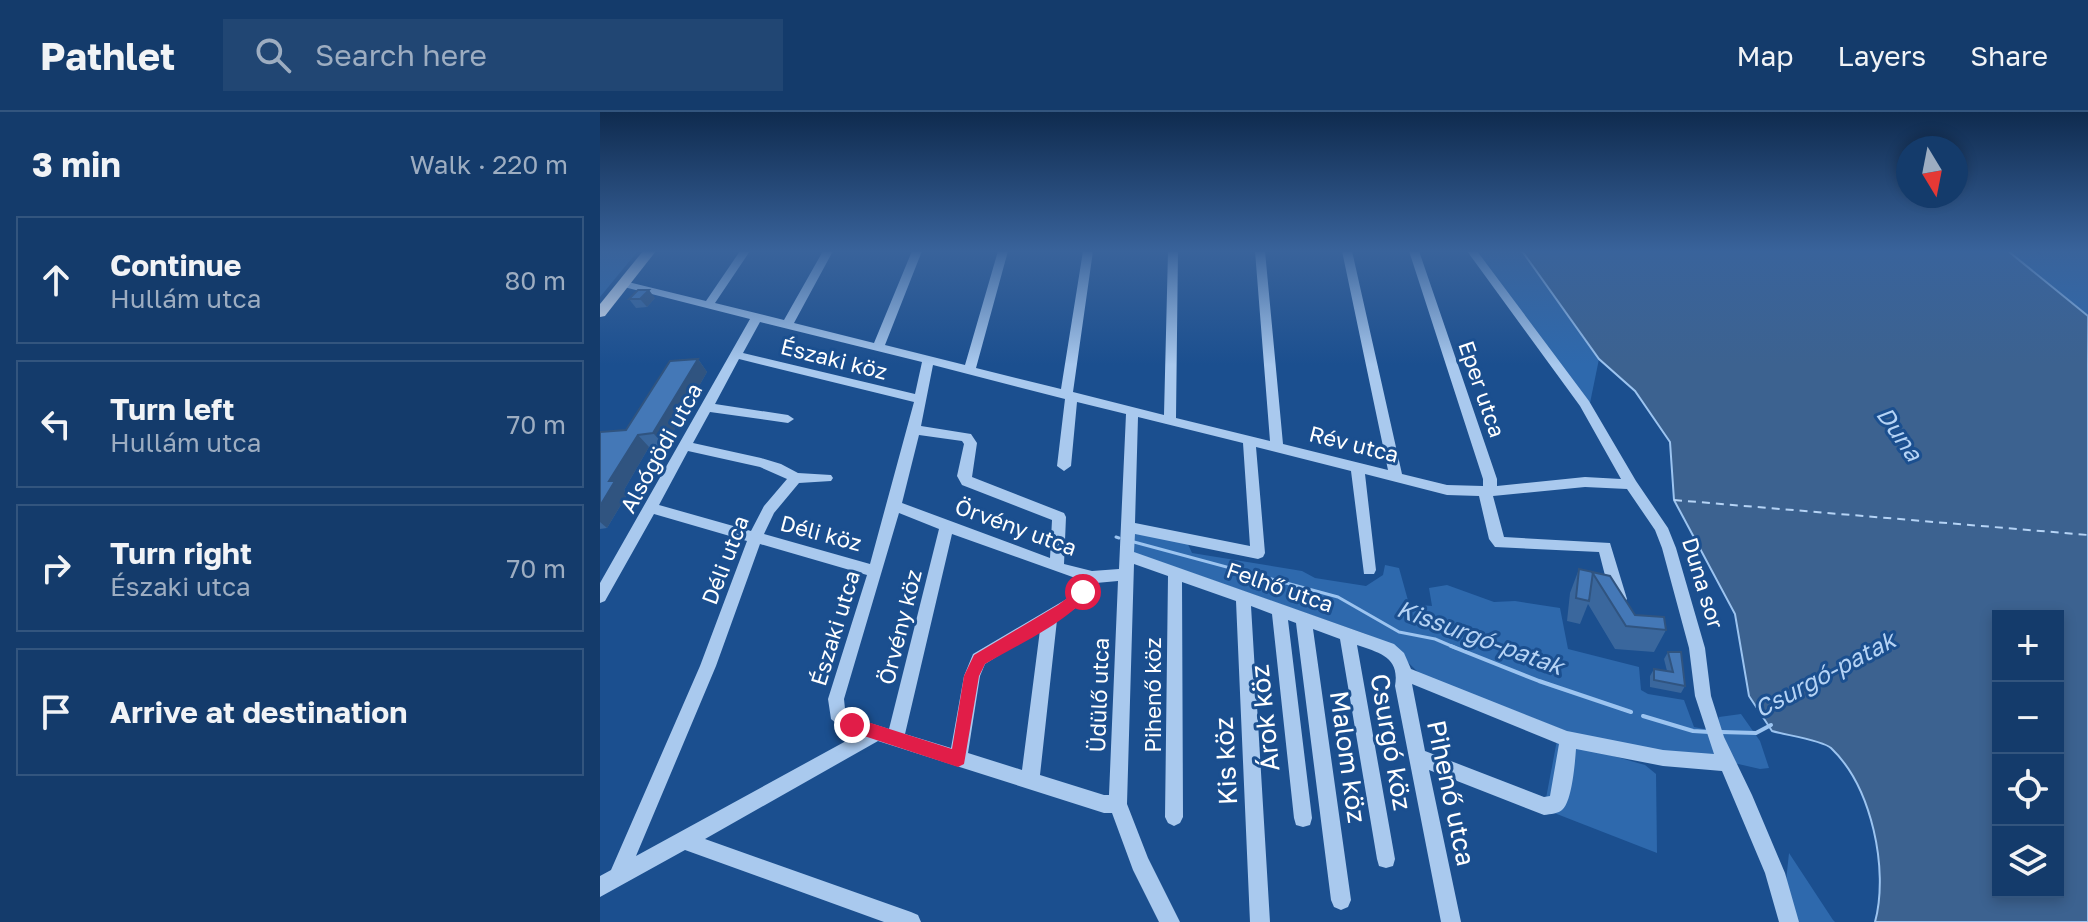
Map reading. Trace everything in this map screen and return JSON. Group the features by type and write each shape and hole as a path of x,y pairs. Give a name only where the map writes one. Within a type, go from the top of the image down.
{"main road":[{"path":"600,313 620,289"}],"street":[{"name":"Rév utca","path":"643,289 1447,490 1485,493 1597,481 1631,485"},
{"path":"709,305 720,289"},
{"path":"787,325 807,289"},
{"path":"878,348 902,289"},
{"path":"970,370 993,289"},
{"path":"1064,466 1069,395 1083,289"},
{"path":"1170,420 1172,289"},
{"path":"1263,289 1277,447"},
{"path":"1355,289 1396,477"},
{"name":"Eper utca","path":"1427,289 1490,479 1490,488 1485,493 1496,539 1500,543 1605,547 1619,599"},
{"name":"Duna sor","path":"1500,289 1585,404 1631,485 1650,509 1669,548 1697,648 1703,696 1714,732 1775,873 1789,922"},
{"name":"Alsógödi utca","path":"600,597 757,317"},
{"name":"Északi köz","path":"736,355 921,400"},
{"name":"Északi utca","path":"928,360 894,506 835,706 843,720 886,736 1104,804 1118,804"},
{"path":"707,407 788,419"},
{"name":"Üdülő utca","path":"1132,411 1118,804 1140,863 1170,922"},
{"path":"914,430 966,437 971,443 964,476 967,481 1059,517 1057,567"},
{"path":"1129,527 1258,553 1249,440"},
{"path":"685,446 776,468 791,473 795,478 826,478"},
{"path":"1357,467 1369,570"},
{"name":"Déli utca","path":"618,877 708,666 755,538 769,510 795,478"},
{"name":"Örvény utca","path":"894,506 1057,567 1092,577 1126,574"},
{"name":"Déli köz","path":"650,508 875,571"},
{"name":"Örvény köz","path":"886,736 947,526"},
{"name":"Felhő utca","path":"1128,556 1388,649 1398,658 1405,674"},
{"name":"Pihenő köz","path":"1174,817 1175,573"},
{"path":"958,759 974,667 989,652 1075,601 1092,577"},
{"name":"Kis köz","path":"1243,598 1260,922"},
{"name":"Árok köz","path":"1279,612 1303,818"},
{"path":"1030,781 1049,618"},
{"name":"Malom köz","path":"1304,621 1341,900"},
{"name":"Csurgó köz","path":"1347,633 1386,859"},
{"path":"1405,674 1568,747 1725,763"},
{"name":"Pihenő utca","path":"1405,674 1403,686 1455,920"},
{"path":"600,887 886,736"},
{"path":"1418,757 1544,806 1555,805 1560,798 1560,780 1568,747"},
{"path":"686,841 911,922"}],"shaded area":[{"path":"1501,289 1549,289 1599,359 1590,403"},
{"path":"2055,289 2088,289 2088,316"},
{"path":"1131,533 1187,542 1192,553 1302,571 1315,578 1366,586 1383,575 1385,565 1399,568 1409,604 1432,606 1429,588 1447,585 1494,602 1515,601 1560,608 1568,649 1639,667 1641,690 1684,700 1694,727 1704,729 1717,724 1719,717 1741,714 1760,741 1769,768 1760,769 1574,734 1420,674 1391,646 1366,634 1129,551"},
{"path":"1557,740 1645,765 1656,774 1657,853 1544,809"},
{"path":"1789,853 1835,922 1791,922 1784,900"}],"water":[{"name":"Duna","path":"1549,289 2055,289 2088,316 2088,922 1875,922 1880,878 1874,830 1867,806 1857,784 1831,748 1812,740 1772,731 1749,696 1735,614 1674,500 1670,442 1635,391 1599,359"}],"building":[{"path":"638,290 649,290 640,299 629,299"},
{"path":"698,359 653,433 638,435 609,481 615,481 600,506 600,432 626,430 670,361"},
{"path":"1579,569 1593,572 1589,601 1576,598"},
{"path":"1592,572 1610,576 1635,615 1664,617 1666,630 1626,626"},
{"path":"1668,652 1681,652 1685,686 1654,680 1654,669 1673,672"}],"waterway":[{"name":"Kissurgó-patak","path":"1134,542 1338,597 1399,632 1435,639 1456,648"},
{"name":"Kissurgó-patak","path":"1451,646 1456,648"},
{"name":"Kissurgó-patak","path":"1456,648 1539,681 1631,712"},
{"name":"Csurgó-patak","path":"1643,716 1693,731 1709,732"},
{"name":"Csurgó-patak","path":"1721,732 1756,733 1771,725"}],"ferry route":[{"path":"1674,500 2088,535"}],"route":[{"path":"852,725 958,759 972,676 979,659 1063,609 1083,592"}]}
